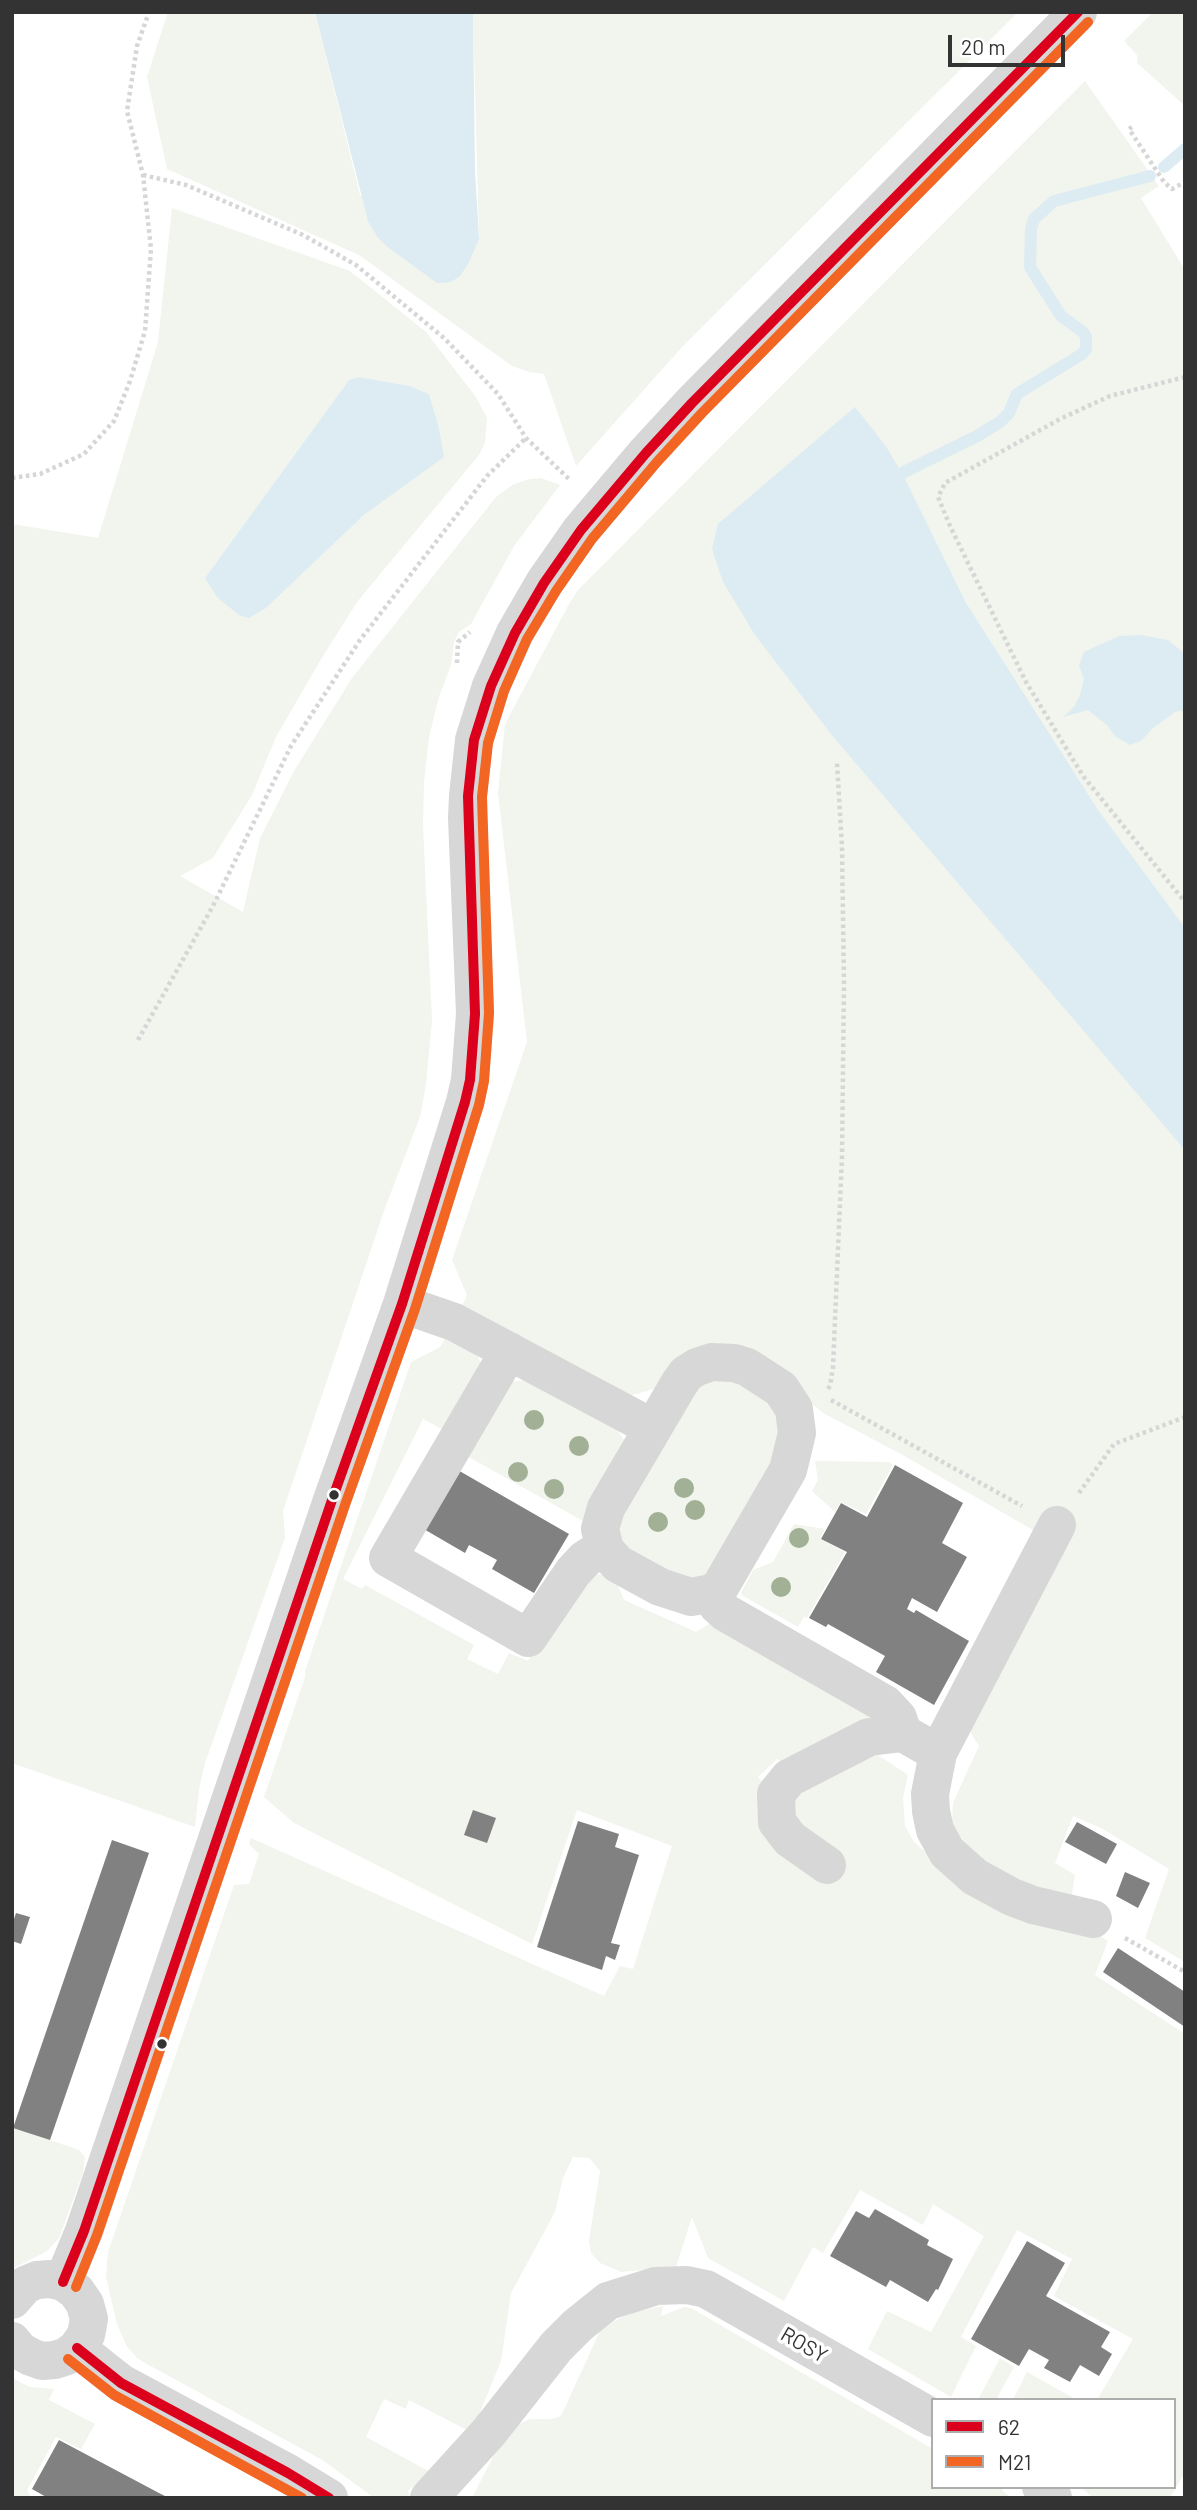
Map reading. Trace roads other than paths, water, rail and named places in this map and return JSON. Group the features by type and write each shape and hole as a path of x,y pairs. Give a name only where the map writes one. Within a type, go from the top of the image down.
{"street":[{"path":"63,2282 84,2231 332,1500 402,1304 453,1146 470,1080 475,1014 467,818 471,769 481,714 491,685 515,634 544,583 571,543 646,453 692,403 1078,12"},
{"path":"402,1304 454,1322 651,1427"},
{"path":"509,1351 388,1558 528,1638 573,1572 585,1559 604,1547"},
{"path":"712,1362 734,1363 762,1375 781,1389 794,1409 797,1421 796,1447 788,1470 720,1587 712,1593 691,1597 660,1587 618,1564 604,1547 600,1529 601,1517 651,1427 686,1374 712,1362"},
{"path":"1057,1525 938,1753 930,1794 931,1811 935,1830 947,1852 975,1877 1033,1905 1093,1919"},
{"path":"712,1593 717,1605 726,1613 886,1704 898,1718 902,1733"},
{"path":"827,1865 790,1839 777,1822 776,1794 789,1778 869,1737 902,1733 938,1753"},
{"path":"12,2300 25,2285 37,2280 63,2282 76,2291 85,2304 89,2319 86,2335 77,2348 67,2356 55,2360 42,2361 20,2350 12,2341"},
{"name":"ROSY","path":"429,2498 488,2432 556,2347 586,2318 608,2301 621,2295 670,2285 706,2289 931,2417"},
{"path":"77,2348 121,2383 329,2498"}],"waterway":[{"path":"1164,167 1185,149"},
{"path":"902,473 1000,422 1009,413 1017,394 1082,354 1086,349 1086,337 1061,316 1030,267 1031,229 1034,219 1054,201 1150,176"}]}
